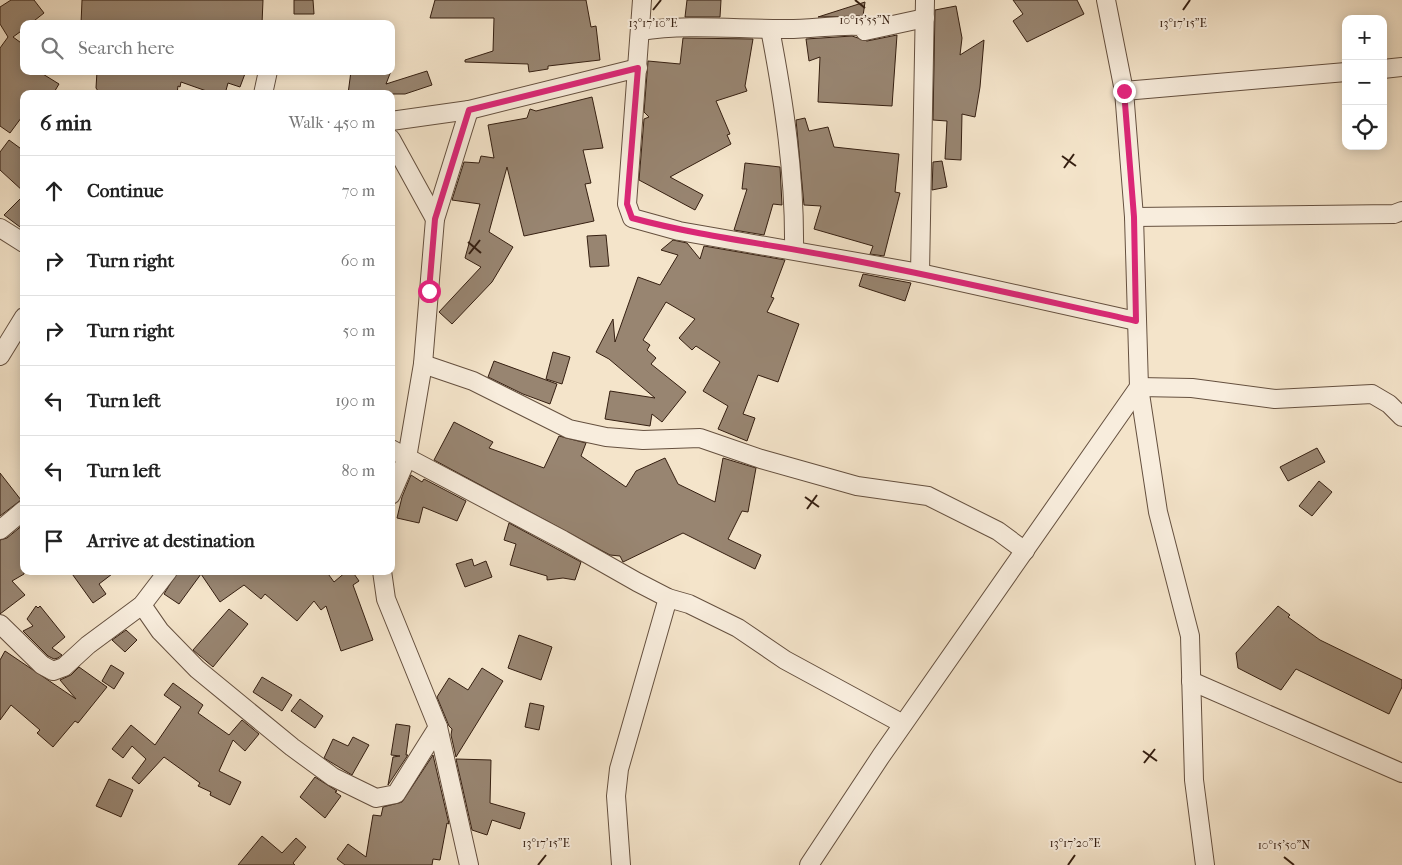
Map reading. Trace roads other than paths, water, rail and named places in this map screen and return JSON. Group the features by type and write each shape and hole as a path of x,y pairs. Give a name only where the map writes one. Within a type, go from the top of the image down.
{"street":[{"path":"642,0 627,204 632,218 679,231 794,249 920,273 1136,321"},
{"path":"920,273 925,0"},
{"path":"1106,0 1124,91 1134,217 1136,321 1140,387 1158,512 1190,636 1194,780 1205,865"},
{"path":"640,31 671,27 770,29 846,25 862,26 865,31 925,18"},
{"path":"770,29 791,157 795,203 794,249"},
{"path":"1387,69 1402,67"},
{"path":"395,120 469,110 638,68"},
{"path":"1124,91 1342,72"},
{"path":"264,90 267,75"},
{"path":"395,486 407,458 423,364 435,219 469,110"},
{"path":"395,146 435,219"},
{"path":"1134,217 1399,214"},
{"path":"0,228 20,241"},
{"path":"0,356 20,323"},
{"path":"423,364 473,381 569,429 606,437 643,440 700,438 761,459 857,486 928,496 998,531 1025,551"},
{"path":"1140,387 1192,388 1276,398 1372,394 1389,404 1402,417"},
{"path":"809,865 903,724 1140,387"},
{"path":"395,451 668,598 689,604 738,628 785,660 903,724"},
{"path":"0,530 20,513"},
{"path":"0,624 42,665 53,671 64,667 88,645 142,605 165,575"},
{"path":"383,575 386,599 438,727 470,865"},
{"path":"621,865 616,796 618,769 668,598"},
{"path":"142,605 160,631 204,675 332,777 376,798 396,794 438,727"},
{"path":"1191,681 1402,773"}]}
